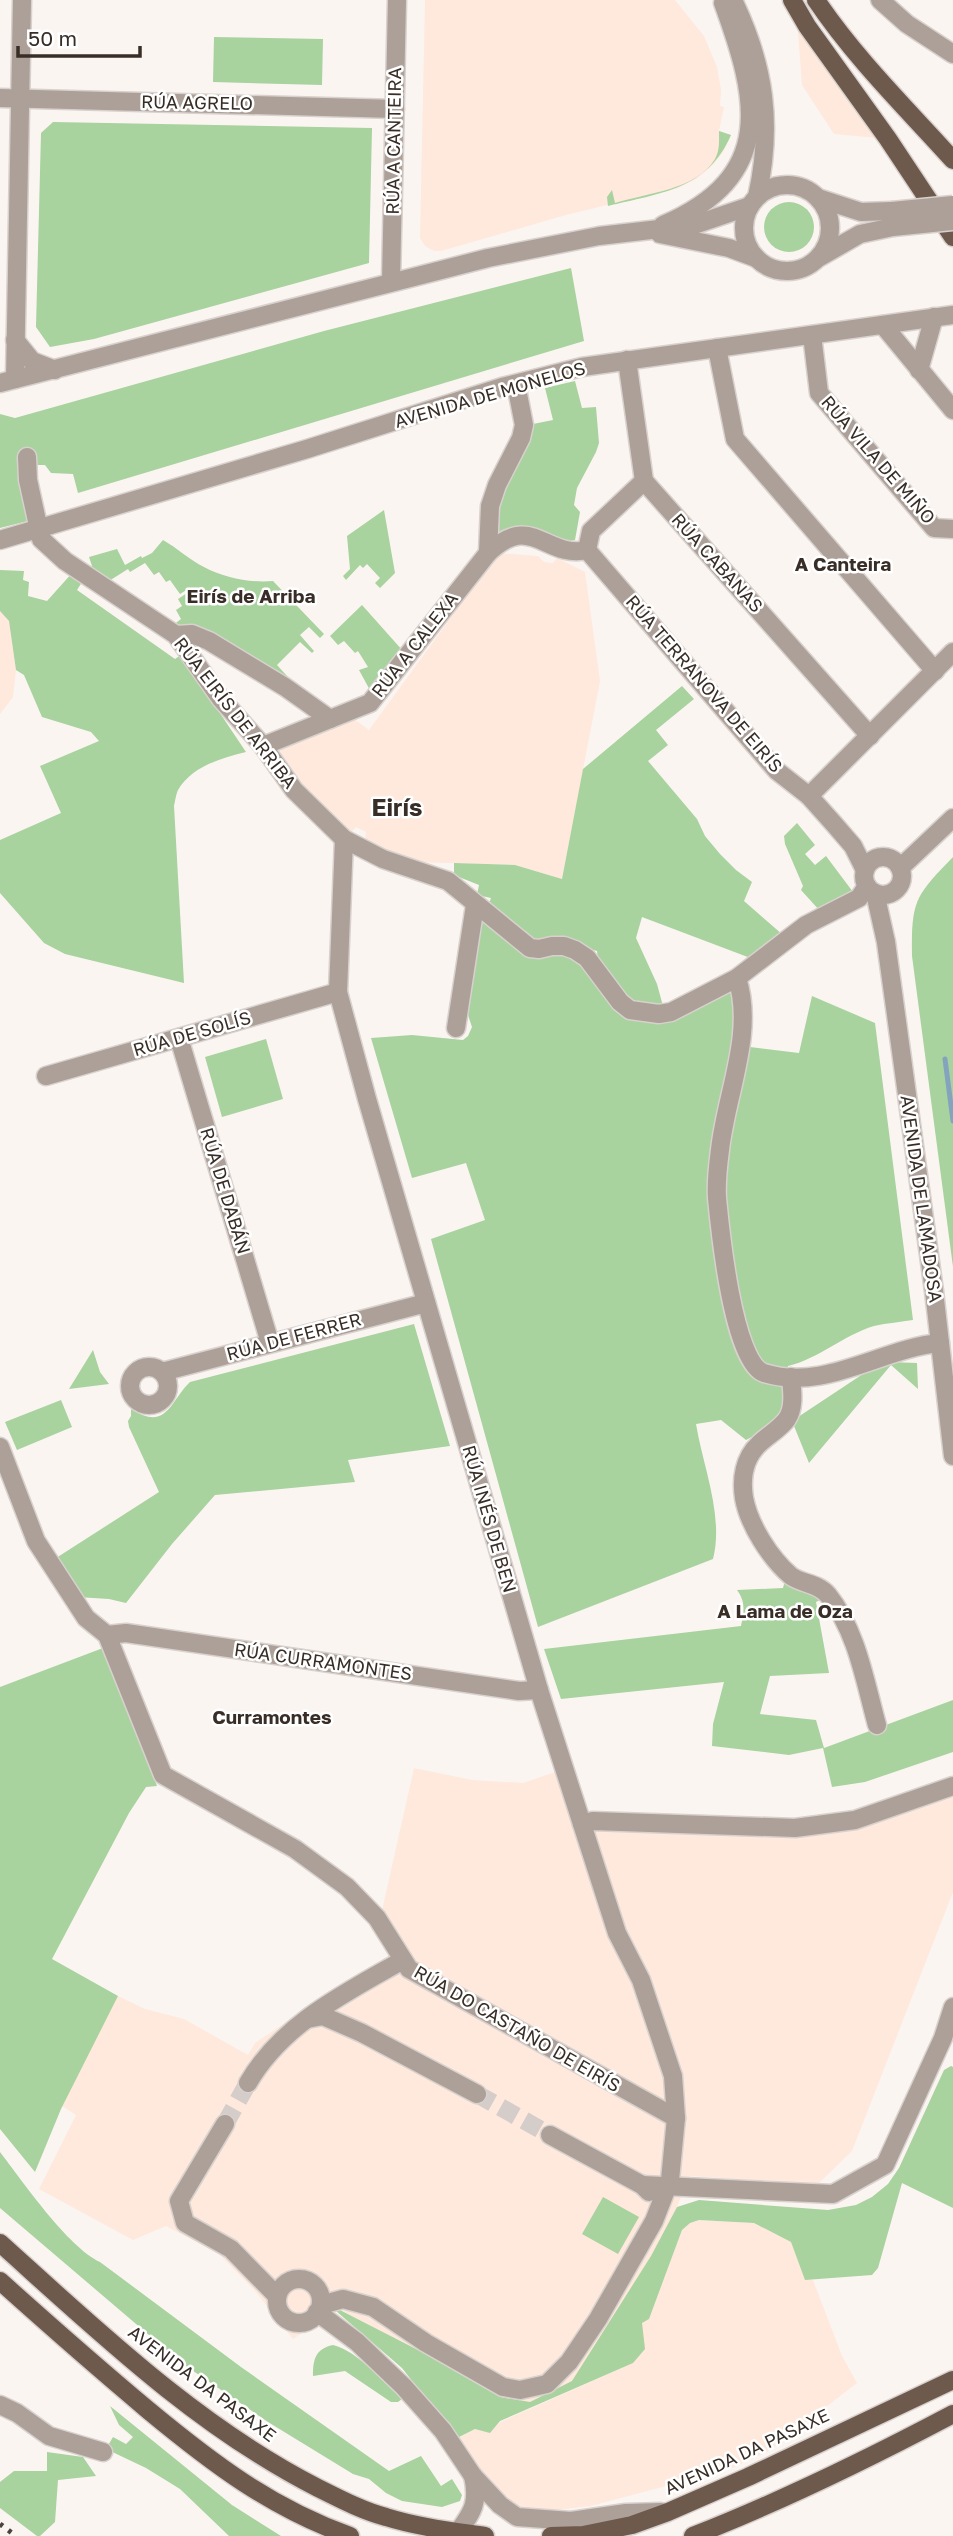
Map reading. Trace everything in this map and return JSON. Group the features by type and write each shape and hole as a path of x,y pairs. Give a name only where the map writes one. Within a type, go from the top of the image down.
{"main road":[{"path":"792,0 807,26 888,139 953,237"},
{"path":"816,0 858,55 953,160"},
{"name":"AVENIDA DA PASAXE","path":"0,2243 152,2376 259,2454 325,2491 384,2517 485,2536"},
{"path":"0,2281 99,2369 212,2463 292,2511 350,2536"},
{"name":"AVENIDA DA PASAXE","path":"551,2536 583,2535 632,2525 668,2512 953,2380"},
{"path":"693,2536 745,2516 953,2416"}],"street":[{"path":"22,0 19,99 9,188 15,340 8,381 488,258 599,236 694,225 754,201 769,189 781,185 795,185 808,190 826,209 830,235 817,259"},
{"name":"RÚA A CANTEIRA","path":"391,282 397,0"},
{"path":"880,0 907,23 953,54"},
{"path":"725,1 756,54 763,85 766,151 754,201 744,227 746,238 756,258"},
{"path":"647,232 675,220 710,197 731,175 749,138 751,112 746,68 725,1"},
{"name":"RÚA AGRELO","path":"0,99 395,109"},
{"path":"818,198 893,219 953,221"},
{"path":"647,232 729,248 756,258 767,266 793,271 806,267 860,234 893,219 953,205"},
{"name":"AVENIDA DE MONELOS","path":"0,540 516,384 582,368 953,315"},
{"path":"919,370 934,317"},
{"path":"883,325 953,410"},
{"name":"RÚA VILA DE MIÑO","path":"812,335 819,393 934,528 953,529"},
{"path":"15,340 32,360 55,370"},
{"path":"717,348 735,439 936,671"},
{"path":"587,550 591,531 644,481 627,360"},
{"path":"488,553 490,506 497,485 521,438 524,425 516,384"},
{"path":"27,457 28,480 39,530"},
{"name":"RÚA CABANAS","path":"644,481 870,736"},
{"name":"RÚA EIRÍS DE ARRIBA","path":"39,530 41,539 65,561 176,635 221,698 263,746 294,790 344,839 383,859 448,881 530,948 564,946 575,950 587,958 620,1002 630,1010 659,1014 671,1012 737,978 806,925 859,898 881,875"},
{"name":"RÚA A CALEXA","path":"263,746 370,703 488,553 507,538 519,535 535,537 568,551 587,550"},
{"name":"RÚA TERRANOVA DE EIRÍS","path":"587,550 777,771 809,796 881,875"},
{"path":"176,635 192,634 209,640 285,687 330,719"},
{"path":"809,796 953,652"},
{"path":"881,875 923,848 953,818"},
{"name":"RÚA INÉS DE BEN","path":"319,2308 343,2298 373,2306 426,2343 503,2387 520,2390 547,2384 569,2362 598,2319 650,2231 665,2196 676,2118 673,2076 641,1980 617,1933 539,1689 338,992 344,839"},
{"name":"AVENIDA DE LAMADOSA","path":"881,875 886,942 953,1456"},
{"path":"456,1028 475,905"},
{"path":"737,978 743,995 743,1024 720,1149 717,1196 734,1317 747,1357 761,1373 791,1377 816,1376 848,1369 920,1345 940,1343"},
{"name":"RÚA DE SOLÍS","path":"46,1076 338,992"},
{"name":"RÚA DE DABÁN","path":"179,1038 270,1343"},
{"name":"RÚA DE FERRER","path":"162,1371 426,1303"},
{"path":"791,1377 793,1400 788,1418 757,1445 746,1463 743,1485 748,1514 770,1553 792,1577 815,1585 826,1593 835,1605 857,1652 877,1726"},
{"name":"RÚA DO CASTAÑO DE EIRÍS","path":"0,1447 36,1541 86,1618 107,1636 163,1775 295,1849 347,1887 377,1918 409,1969 676,2118"},
{"name":"RÚA CURRAMONTES","path":"107,1636 126,1633 519,1691 539,1689"},
{"path":"582,1824 593,1821 795,1828 855,1820 953,1786"},
{"path":"248,2083 274,2045 306,2019 403,1960"},
{"path":"550,2135 665,2196 834,2194 885,2165 948,2040 953,2007"},
{"path":"306,2019 323,2016 362,2033 477,2094"},
{"path":"225,2124 179,2201 185,2222 231,2249 276,2296 279,2312 289,2321 304,2323 315,2316 319,2308 319,2290 308,2280 289,2280 283,2284 276,2296"},
{"path":"319,2308 423,2406 473,2476 500,2505 517,2517 571,2521 668,2512"},
{"path":"0,2405 17,2413 49,2436 103,2452"},
{"path":"458,2532 472,2514 477,2492 473,2476"}],"shaded area":[{"path":"425,0 675,0 704,36 717,67 721,90 720,106 724,107 719,131 731,135 723,152 713,165 696,179 678,188 434,251 425,246 420,238"},
{"path":"796,6 888,139 834,134 802,85"},
{"path":"498,553 538,556 544,562 553,563 557,558 585,572 600,681 562,879 515,865 413,862 365,840 366,832 356,827 351,832 309,793 279,756 281,749 354,719 369,730"},
{"path":"0,611 9,621 16,670 13,697 0,714"},
{"path":"414,1768 472,1780 523,1783 564,1769 582,1824 744,1834 948,1795 953,1798 953,1892 852,2151 818,2184 689,2176 677,2207 651,2256 572,2382 530,2403 500,2397 339,2309 293,2339 255,2291 219,2254 166,2226 133,2240 39,2189 76,2115 62,2106 118,1996 145,2009 184,2019 248,2055 255,2043 322,1998 404,1950 381,1915"},
{"path":"699,2220 754,2223 791,2242 805,2279 813,2280 842,2356 857,2383 769,2451 730,2469 591,2506 539,2512 516,2507 489,2485 457,2438 475,2429 490,2432 500,2422 633,2363 641,2323 649,2319 682,2230"}],"green space":[{"path":"214,37 323,39 322,85 213,82"},
{"path":"53,122 372,128 369,263 94,339 50,347 36,327 41,133"},
{"path":"719,131 731,135 721,153 707,169 718,152"},
{"path":"689,181 680,186 663,192 608,206 607,197 612,190 615,203"},
{"path":"789,202 806,210 814,227 806,244 789,252 772,244 764,227 772,210"},
{"path":"571,268 584,341 78,493 73,474 51,473 45,465 35,465 32,520 0,528 0,414 15,418 324,331"},
{"path":"575,381 582,408 596,407 599,443 577,488 574,505 580,512 575,540 570,541 532,529 496,532 494,529 501,493 533,424 553,420 545,388"},
{"path":"384,510 395,573 380,588 375,583 380,578 367,564 363,568 360,565 346,580 343,576 350,569 347,536"},
{"path":"163,540 199,564 220,574 247,580 273,581 324,634 320,638 309,627 300,635 314,651 312,653 300,642 277,665 288,677 284,681 172,626 181,619 176,610 182,606 178,599 190,591 188,589 180,594 170,580 166,582 159,572 154,575 145,563 130,572 128,569 109,581 90,568 92,566 89,557 117,549 125,565 152,553"},
{"path":"0,570 24,571 23,580 29,582 28,596 47,601 73,572 84,579 77,590 175,659 181,655 246,752 199,769 178,790 174,806 184,983 65,954 44,943 0,893 0,840 61,813 40,766 99,741 91,732 42,717 24,675 16,670 9,621 0,611"},
{"path":"362,605 403,651 371,692 359,670 368,667 358,651 355,653 344,641 338,645 330,636"},
{"path":"682,686 694,699 656,730 668,745 648,761 697,819 705,836 720,854 752,882 744,901 783,935 753,959 642,917 636,938 657,984 663,1006 632,1003 598,961 597,951 547,938 543,942 531,940 487,909 491,898 477,895 479,885 454,875 454,863 515,865 562,879 583,769"},
{"path":"797,823 815,845 805,854 815,865 826,856 853,892 820,911 801,890 803,886 785,844 784,836"},
{"path":"953,857 953,1267 912,956 912,938 918,900 930,881"},
{"path":"482,919 577,958 654,1022 672,1022 729,992 737,999 734,1045 799,1053 812,996 875,1023 913,1320 863,1330 810,1358 788,1366 784,1408 774,1425 746,1440 721,1420 696,1424 714,1509 716,1543 713,1559 538,1627 431,1239 485,1220 466,1163 412,1178 371,1038 412,1035 463,1040 468,1036 472,1027 465,1006"},
{"path":"266,1039 283,1099 222,1117 205,1057"},
{"path":"414,1324 450,1446 348,1460 355,1482 215,1495 126,1603 77,1597 53,1560 159,1492 129,1427 131,1409 143,1415 160,1416 190,1382"},
{"path":"93,1350 100,1372 109,1384 69,1389"},
{"path":"890,1362 917,1363 918,1389 891,1365 809,1463 792,1421 869,1370"},
{"path":"61,1400 72,1427 17,1450 5,1422"},
{"path":"785,1580 826,1597 816,1602 829,1673 770,1676 760,1714 816,1720 824,1748 953,1700 953,1752 865,1782 832,1787 823,1748 789,1755 712,1746 713,1724 724,1682 561,1699 544,1649 741,1626 744,1607 737,1590 783,1588"},
{"path":"103,1648 157,1786 146,1787 129,1813 52,1959 118,1996 61,2109 35,2172 0,2129 0,1687"},
{"path":"951,2066 953,2208 902,2183 878,2268 872,2275 805,2280 791,2242 754,2223 699,2220 690,2223 682,2230 649,2319 642,2323 645,2349 633,2363 500,2421 490,2433 475,2429 457,2438 402,2368 336,2311 338,2309 416,2349 500,2397 530,2402 572,2381 651,2256 677,2207 699,2200 828,2210 856,2205 872,2197 888,2184 899,2168 944,2070"},
{"path":"0,2152 60,2229 87,2254 389,2471 421,2456 441,2486 452,2479 462,2495 460,2501 442,2507 402,2501 386,2493 369,2479 353,2474 268,2422 183,2364 0,2208"},
{"path":"603,2197 639,2217 618,2254 582,2234"},
{"path":"333,2345 361,2360 402,2399 391,2402 345,2371 313,2376 316,2356 322,2349"},
{"path":"110,2406 232,2505 281,2536 229,2536 180,2489 146,2468 106,2449 113,2437 126,2444 133,2437 119,2425"},
{"path":"47,2452 83,2457 96,2476 58,2480 55,2522 37,2536 0,2508 0,2482 14,2471 47,2471"}],"waterway":[{"path":"945,1059 953,1121"}],"tunnel":[{"path":"225,2124 248,2083"},
{"path":"477,2094 550,2135"}],"railway":[{"path":"0,2524 16,2536"}],"district":[{"name":"A Canteira","path":"843,564"},
{"name":"Eirís de Arriba","path":"251,596"},
{"name":"Eirís","path":"397,808"},
{"name":"A Lama de Oza","path":"785,1611"},
{"name":"Curramontes","path":"272,1717"}]}
